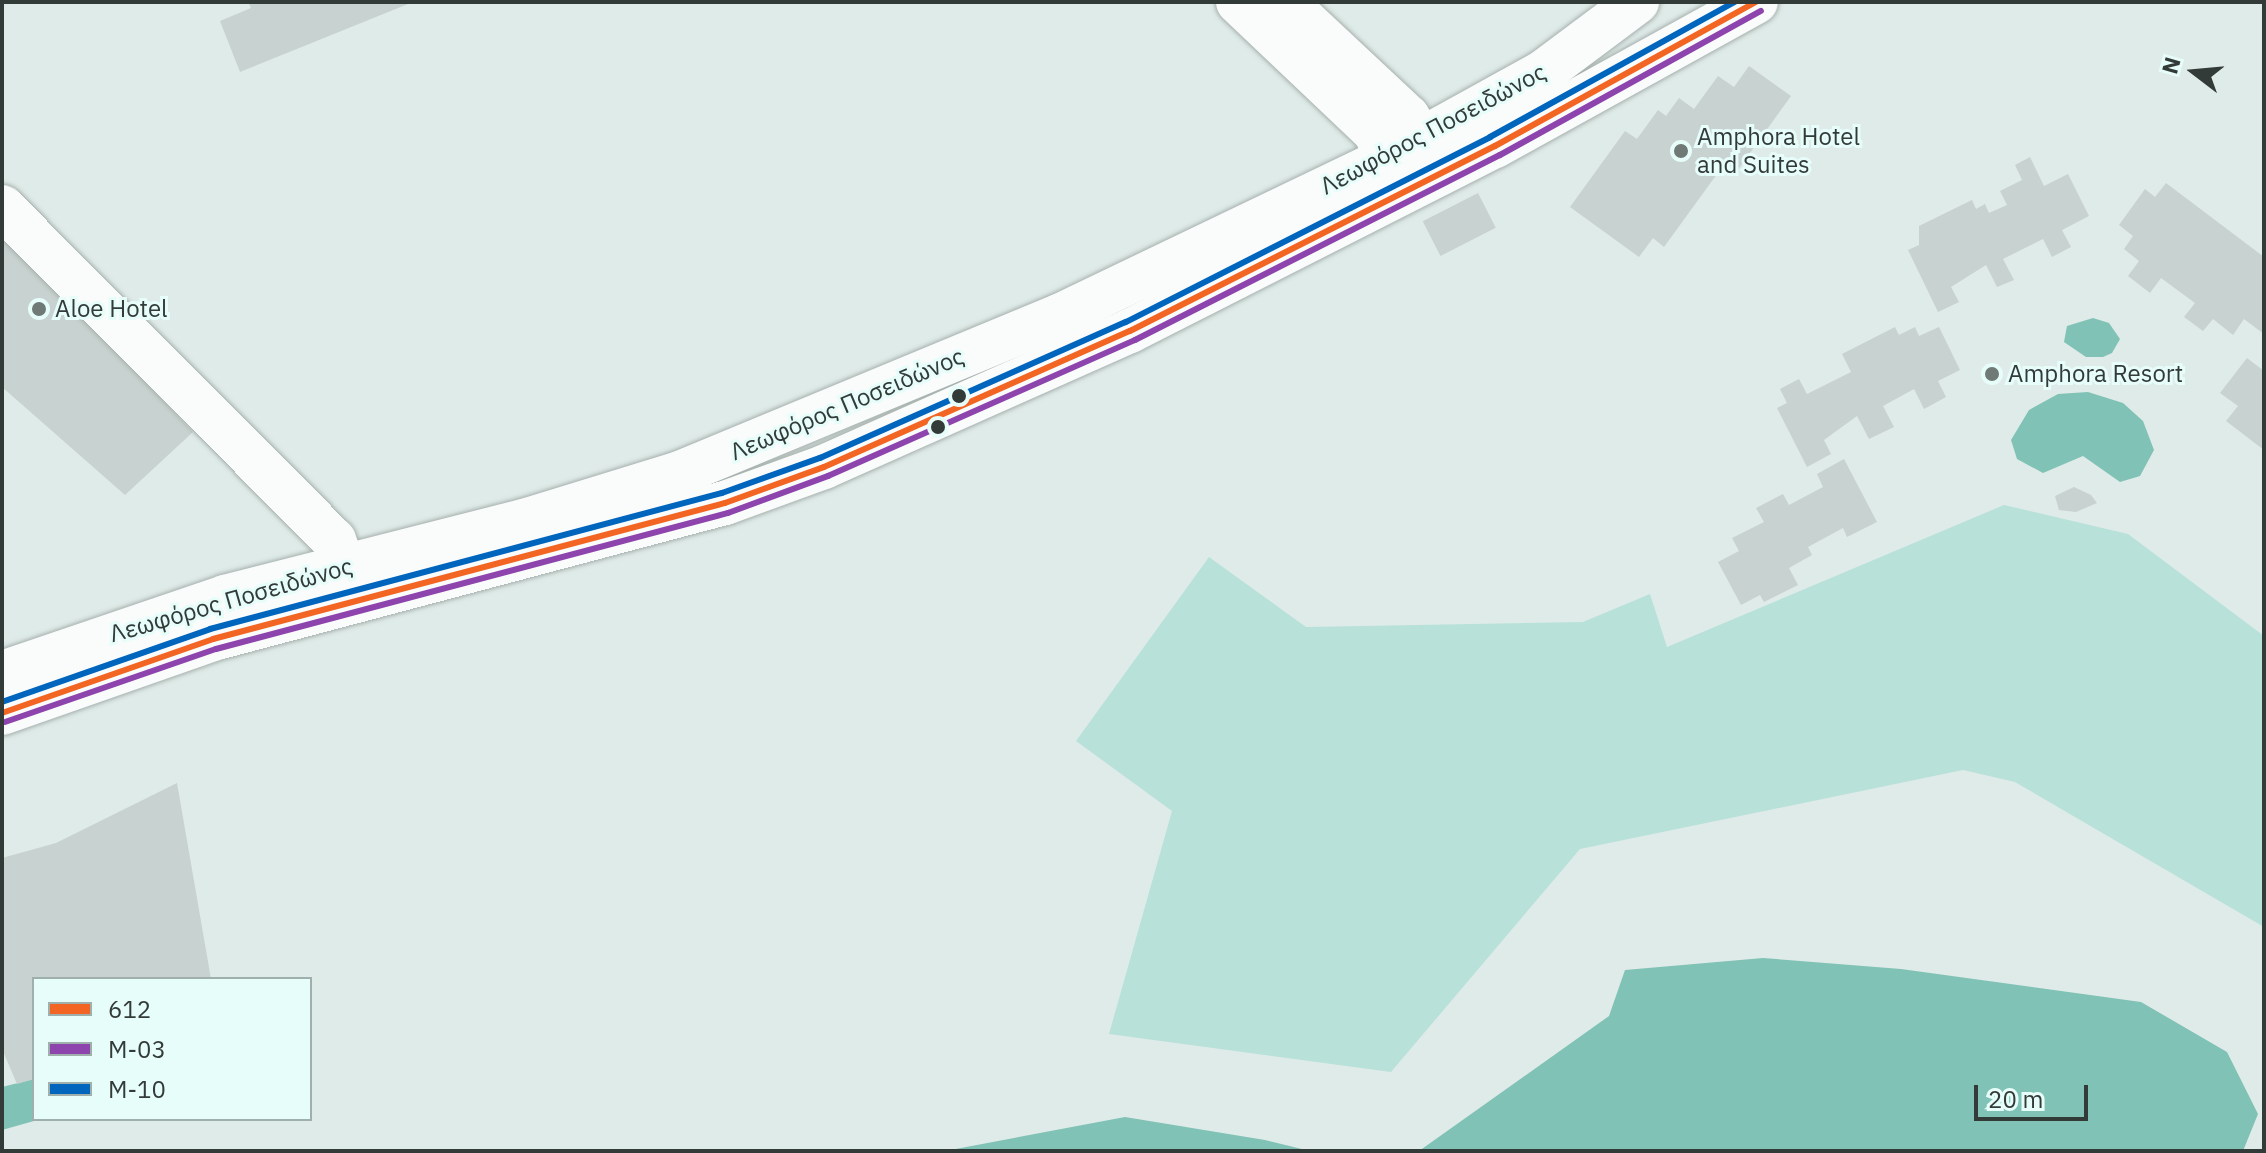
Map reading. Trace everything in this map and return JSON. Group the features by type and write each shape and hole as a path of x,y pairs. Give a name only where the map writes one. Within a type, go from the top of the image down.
{"main road":[{"path":"1238,2 1376,133 1403,149 1408,117 1285,2"},
{"name":"Λεωφόρος Ποσειδώνος","path":"2,713 349,584 680,473 1059,316 1403,149 1542,73 1637,2"},
{"name":"Λεωφόρος Ποσειδώνος","path":"2,673 140,622 349,584 725,503 824,467 1130,331 1495,146 1756,2"},
{"path":"2,207 334,540 349,584"}],"shaded area":[{"path":"2093,318 2109,323 2120,339 2112,353 2103,357 2086,357 2064,342 2067,326"},
{"path":"2088,392 2123,403 2143,421 2154,450 2140,476 2120,482 2083,456 2043,473 2017,459 2011,440 2029,410 2058,394"},
{"path":"2004,505 2128,534 2264,636 2264,927 2015,782 1963,770 1580,849 1391,1072 1109,1034 1172,811 1076,741 1209,557 1306,627 1583,622 1650,594 1667,647"},
{"path":"1763,958 1901,969 2141,1002 2227,1052 2258,1114 2243,1151 1419,1151 1609,1016 1625,970"},
{"path":"32,1080 34,1121 2,1130 2,1087"},
{"path":"1125,1117 1265,1140 1310,1151 945,1151"}],"building":[{"path":"248,2 413,2 240,72 220,21 251,8"},
{"name":"Amphora Hotel and Suites","path":"1749,66 1791,96 1737,171 1725,163 1664,247 1653,238 1639,257 1570,207 1625,131 1637,139 1658,110 1666,116 1679,98 1694,109 1718,76 1734,87"},
{"path":"2030,157 2044,186 2068,174 2089,216 2062,230 2071,247 2052,257 2043,239 2003,259 2014,280 1997,287 1986,265 1951,287 1959,302 1938,312 1908,250 1919,245 1919,226 1972,200 1976,209 1985,204 1989,213 2007,205 2000,191 2022,180 2015,165"},
{"path":"2166,183 2264,257 2264,334 2244,319 2233,335 2213,319 2203,331 2184,317 2195,303 2161,278 2150,293 2128,276 2139,261 2124,249 2133,236 2119,225 2145,189 2155,197"},
{"path":"1478,193 1496,228 1440,256 1423,221"},
{"name":"Aloe Hotel","path":"2,231 193,432 125,495 2,387"},
{"path":"1895,327 1899,335 1915,327 1919,336 1939,327 1960,370 1938,381 1946,397 1924,409 1914,389 1883,406 1894,427 1869,439 1857,416 1824,440 1831,454 1807,467 1777,408 1787,403 1780,389 1799,379 1807,394 1851,372 1842,354"},
{"path":"2247,358 2264,371 2264,450 2226,421 2238,406 2220,393"},
{"path":"1844,459 1877,522 1847,537 1843,528 1808,547 1812,555 1789,568 1798,585 1764,602 1760,595 1741,605 1718,562 1739,551 1732,538 1764,522 1756,508 1783,494 1789,505 1823,487 1817,474"},
{"path":"2074,487 2091,495 2097,503 2076,512 2059,510 2055,496"},
{"path":"177,783 211,977 32,977 32,1080 17,1084 2,1049 2,858 56,843"}],"transit line":[{"name":"M-10","path":"2,702 210,629 722,493 820,458 1126,322 1490,137 1735,2"},
{"name":"612","path":"2,713 213,639 725,503 824,467 1130,331 1495,146 1756,2"},
{"name":"M-03","path":"5,722 216,649 728,513 828,476 1135,340 1500,155 1761,11"}],"place":[{"name":"Amphora Hotel and Suites","path":"1681,151"},
{"name":"Aloe Hotel","path":"39,309"},
{"name":"Amphora Resort","path":"1992,374"}]}
